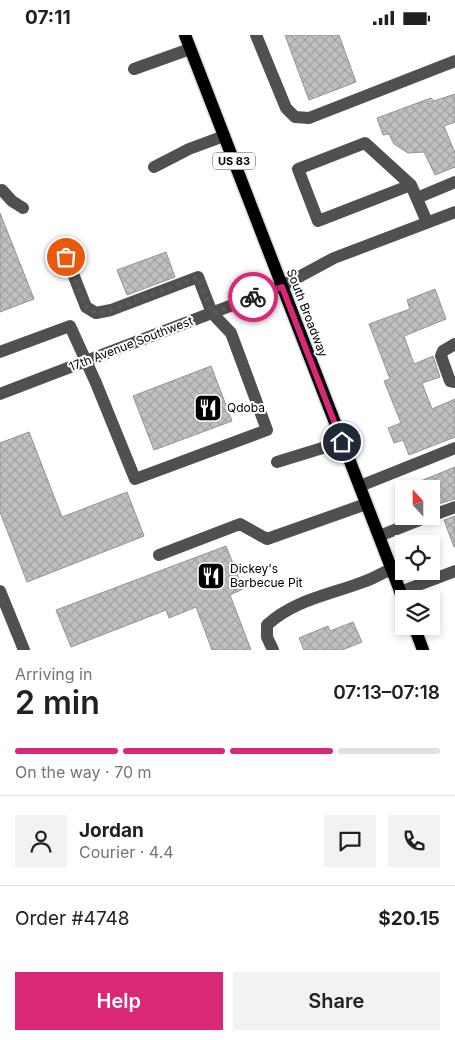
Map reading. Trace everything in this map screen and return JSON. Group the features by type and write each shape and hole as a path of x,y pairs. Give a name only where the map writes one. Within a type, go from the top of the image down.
{"main road":[{"name":"South Broadway","path":"185,35 399,590"},
{"path":"416,635 419,649"}],"street":[{"path":"256,35 286,108 295,117 309,118 455,61"},
{"path":"134,69 190,49"},
{"path":"154,167 189,149 224,136"},
{"path":"411,185 318,221 298,169 365,143 411,185 427,222"},
{"path":"417,198 455,183"},
{"path":"2,190 12,201 23,208"},
{"name":"17th Avenue Southwest","path":"0,394 282,287 334,258 455,212"},
{"path":"0,352 70,326 134,479 267,429 231,333 212,313 198,277 111,310 96,313 86,307 66,257"},
{"path":"455,344 444,351 441,356 450,381 455,382"},
{"path":"277,462 342,442"},
{"path":"360,486 455,448"},
{"path":"159,555 240,524 268,539 366,504"},
{"path":"440,513 455,507"},
{"path":"378,536 407,525"},
{"path":"273,650 267,637 267,625 275,617 297,604 364,582 391,569"},
{"path":"416,590 455,571"},
{"path":"0,591 24,650"}],"building":[{"path":"285,35 339,35 356,82 309,100"},
{"path":"455,94 455,122 444,126 455,153 455,167 435,175 424,152 408,153 394,144 389,134 383,135 377,118 431,98 434,101"},
{"path":"0,213 34,299 0,312"},
{"path":"166,252 175,277 127,295 117,270"},
{"path":"435,289 446,319 404,336 414,364 433,356 440,377 422,383 432,409 455,399 455,437 409,455 403,440 394,443 388,428 401,423 384,381 390,379 369,324 410,309 407,300"},
{"path":"211,366 232,421 154,450 133,396"},
{"path":"29,432 62,517 127,492 144,536 27,582 0,512 0,443"},
{"path":"455,467 455,499 440,503 440,480 423,480"},
{"path":"455,516 455,547 454,547 444,520"},
{"path":"226,546 243,589 230,595 251,650 212,650 196,607 169,618 166,610 71,647 56,610"},
{"path":"353,622 362,642 342,650 304,650 299,638 328,626 330,631"}],"way so far":[{"path":"66,257 86,307 96,313 111,310 198,277 212,313 253,297"}],"place":[{"name":"Qdoba","path":"208,408"},
{"name":"Dickey's Barbecue Pit","path":"211,576"}],"route":[{"path":"253,297 282,287 342,442"}]}
